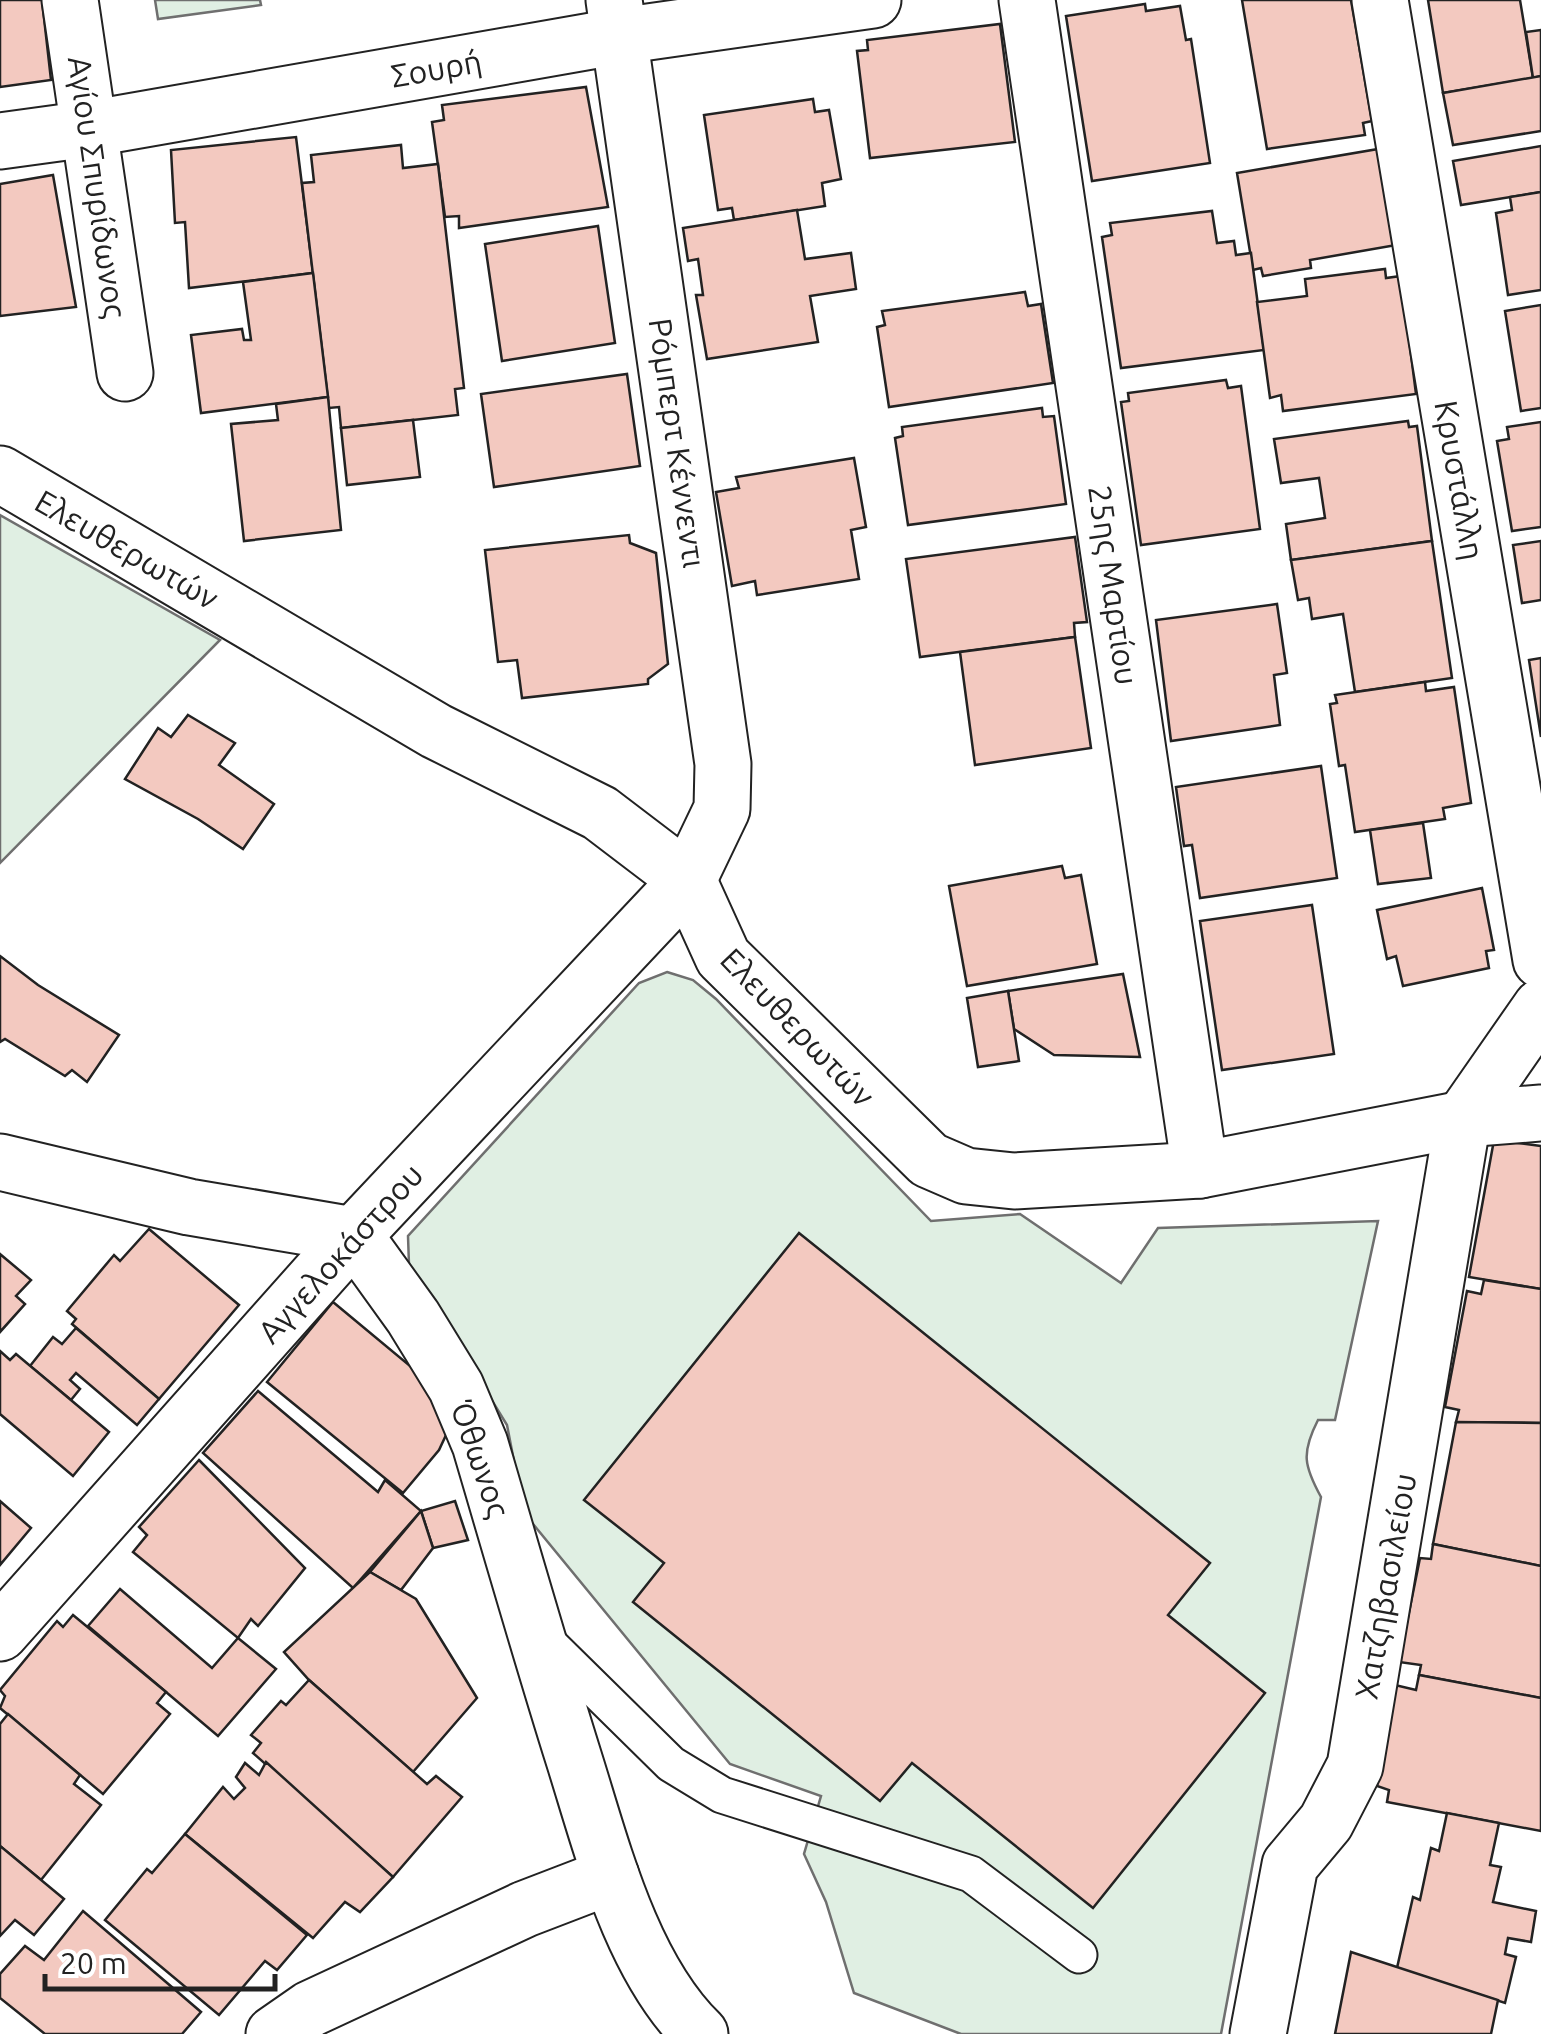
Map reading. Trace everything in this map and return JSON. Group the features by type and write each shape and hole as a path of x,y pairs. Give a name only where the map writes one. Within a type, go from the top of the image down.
{"street":[{"name":"Αγίου Σπυρίδωνος","path":"70,0 125,373"},
{"name":"Σουρή","path":"0,141 88,129 617,18 873,0"},
{"name":"25ης Μαρτίου","path":"1027,0 1200,1170"},
{"name":"Κρυστάλλη","path":"1380,0 1541,960"},
{"name":"Ρόμπερτ Κέννεντι","path":"617,18 723,764 722,809 688,880"},
{"name":"Ελευθερωτών","path":"0,474 436,731 600,813 688,880 723,957 929,1160 966,1176 1014,1181 1200,1170 1463,1120 1541,1113"},
{"name":"Αγγελοκάστρου","path":"0,1633 354,1236 688,880"},
{"path":"1463,1120 1541,1007"},
{"name":"Χατζηβασιλείου","path":"1258,2034 1290,1865 1326,1822 1355,1766 1463,1120"},
{"path":"0,1162 189,1208 354,1236"},
{"name":"Όθωνος","path":"354,1236 413,1317 456,1387 480,1444 611,1876 640,1949 688,2023 700,2034"},
{"path":"274,2034 310,2009 524,1909 611,1876"}],"lane":[{"path":"535,1630 671,1764 722,1794 971,1874 1078,1956"}],"green space":[{"path":"155,0 260,0 261,5 158,19"},
{"path":"0,515 220,640 0,863"},
{"path":"667,972 693,980 716,999 931,1221 1020,1214 1121,1283 1158,1228 1378,1221 1335,1420 1318,1420 1307,1451 1308,1468 1321,1497 1221,2034 961,2034 854,1993 826,1902 804,1854 821,1796 730,1764 524,1513 507,1425 409,1265 408,1236 639,983"}],"building":[{"path":"0,0 42,0 51,80 0,87"},
{"path":"1242,0 1351,0 1372,121 1363,123 1365,135 1267,149"},
{"path":"1428,0 1520,0 1533,78 1443,93"},
{"path":"1145,4 1146,11 1180,6 1186,40 1191,39 1210,163 1092,181 1066,16"},
{"path":"1000,24 1015,142 870,158 857,51 868,50 867,40"},
{"path":"1541,30 1541,76 1533,78 1526,32"},
{"path":"1541,76 1541,131 1453,145 1443,93"},
{"path":"586,87 608,207 459,228 459,216 445,217 432,122 444,120 442,105"},
{"path":"813,99 815,112 829,110 841,179 822,183 825,206 734,220 732,208 718,210 704,115"},
{"path":"296,137 313,273 189,288 185,222 175,223 171,150"},
{"path":"401,145 403,168 438,164 464,388 455,389 458,415 341,428 339,407 329,408 302,183 314,182 311,155"},
{"path":"1541,146 1541,192 1461,205 1453,161"},
{"path":"1384,148 1402,244 1310,260 1311,268 1263,276 1261,268 1253,270 1237,173"},
{"path":"53,175 76,307 0,316 0,184"},
{"path":"1541,192 1541,290 1508,295 1496,213 1512,210 1510,197"},
{"path":"797,210 805,259 851,253 856,289 810,296 818,342 707,359 696,295 703,295 698,259 688,261 683,228"},
{"path":"1212,211 1217,243 1234,241 1236,255 1251,253 1264,350 1121,368 1102,237 1112,235 1110,223"},
{"path":"598,226 615,343 502,361 485,244"},
{"path":"1385,269 1386,278 1401,276 1416,394 1283,411 1281,395 1270,398 1257,302 1307,296 1305,279"},
{"path":"313,273 328,397 201,413 191,335 242,329 244,340 251,340 243,282"},
{"path":"1025,292 1028,306 1041,304 1053,383 889,407 877,327 885,325 882,311"},
{"path":"1541,305 1541,408 1521,411 1505,311"},
{"path":"627,374 640,466 494,487 481,394"},
{"path":"1226,380 1228,388 1241,386 1260,529 1141,545 1121,402 1129,401 1128,393"},
{"path":"328,397 341,530 244,541 231,424 278,420 276,404"},
{"path":"1042,408 1043,417 1054,416 1066,504 908,525 895,438 903,436 902,427"},
{"path":"413,420 420,477 347,485 341,428"},
{"path":"1408,421 1409,427 1417,426 1432,541 1291,560 1286,524 1325,518 1319,478 1281,483 1274,439"},
{"path":"1541,422 1541,527 1512,531 1497,441 1509,439 1507,427"},
{"path":"854,458 866,527 851,530 859,579 757,595 755,581 732,586 716,492 739,488 736,477"},
{"path":"629,535 630,543 656,553 668,664 648,679 648,684 522,698 517,660 498,662 485,550"},
{"path":"1075,537 1087,622 1074,623 1075,637 920,657 906,559"},
{"path":"1432,541 1452,678 1355,692 1343,614 1312,619 1309,598 1298,600 1291,560"},
{"path":"1541,541 1541,600 1522,603 1513,545"},
{"path":"1277,604 1287,673 1274,675 1280,725 1171,741 1156,620"},
{"path":"1075,637 1091,748 975,765 960,652"},
{"path":"1541,658 1541,737 1529,660"},
{"path":"1425,682 1426,691 1454,687 1471,803 1443,808 1445,819 1355,832 1345,765 1339,766 1330,704 1337,703 1335,695"},
{"path":"188,715 235,743 219,765 274,804 243,849 125,779 158,728 171,737"},
{"path":"1321,766 1337,878 1200,898 1192,845 1184,846 1176,787"},
{"path":"1423,823 1431,878 1378,884 1370,830"},
{"path":"1062,866 1065,878 1081,875 1097,964 967,986 949,886"},
{"path":"1482,888 1494,950 1486,951 1489,968 1403,986 1396,956 1387,959 1377,910"},
{"path":"1312,905 1334,1054 1222,1070 1200,921"},
{"path":"0,956 38,985 119,1035 87,1082 72,1070 65,1076 5,1039 0,1042"},
{"path":"1123,974 1140,1057 1054,1055 1014,1029 1008,991"},
{"path":"1008,991 1019,1061 978,1067 967,998"},
{"path":"1494,1140 1541,1146 1541,1289 1469,1277"},
{"path":"149,1229 239,1305 159,1399 72,1324 76,1319 67,1311 114,1255 120,1261"},
{"path":"799,1233 1210,1563 1168,1615 1265,1693 1093,1908 912,1763 880,1801 633,1602 664,1563 584,1500"},
{"path":"0,1254 31,1280 16,1296 25,1304 0,1332"},
{"path":"1484,1280 1541,1289 1541,1423 1456,1422 1459,1410 1445,1407 1467,1291 1481,1294"},
{"path":"333,1302 421,1375 454,1418 439,1450 403,1493 267,1382"},
{"path":"76,1328 159,1399 137,1425 76,1373 70,1380 80,1389 71,1400 30,1366 53,1337 62,1344"},
{"path":"0,1351 10,1360 16,1354 109,1432 73,1476 0,1414"},
{"path":"258,1391 378,1492 385,1480 421,1511 353,1588 203,1453"},
{"path":"1456,1422 1541,1423 1541,1566 1433,1544"},
{"path":"199,1460 305,1568 258,1626 251,1619 238,1638 133,1552 147,1535 139,1527"},
{"path":"0,1501 31,1528 0,1565"},
{"path":"455,1501 468,1540 433,1548 421,1511"},
{"path":"421,1511 433,1548 401,1590 370,1572"},
{"path":"1433,1544 1541,1566 1541,1698 1419,1675 1421,1665 1399,1662 1420,1558 1431,1559"},
{"path":"370,1572 416,1599 477,1698 413,1772 309,1680 284,1652"},
{"path":"120,1589 212,1668 238,1638 276,1669 218,1736 88,1626"},
{"path":"73,1615 166,1692 157,1703 170,1714 103,1794 0,1708 5,1696 0,1690 57,1621 63,1627"},
{"path":"1419,1675 1541,1698 1541,1831 1387,1802 1389,1790 1377,1786 1395,1685 1416,1690"},
{"path":"309,1680 427,1784 436,1776 462,1797 393,1877 253,1753 261,1743 251,1735 281,1701 286,1705"},
{"path":"8,1714 80,1775 74,1784 101,1805 41,1880 0,1846 0,1724"},
{"path":"266,1762 393,1877 360,1912 345,1902 313,1938 185,1834 223,1787 234,1799 245,1788 236,1777 245,1763 259,1775"},
{"path":"1447,1813 1499,1823 1490,1865 1501,1867 1493,1902 1536,1911 1531,1942 1508,1938 1505,1954 1516,1957 1505,2003 1397,1968 1413,1897 1420,1900 1431,1848 1439,1851"},
{"path":"185,1834 307,1935 277,1970 265,1961 219,2015 105,1920 147,1869 152,1873"},
{"path":"0,1846 64,1899 34,1935 15,1920 0,1936"},
{"path":"83,1911 201,2012 182,2034 45,2034 0,1998 0,1974 25,1946 44,1960"},
{"path":"1351,1952 1498,2000 1491,2034 1335,2034"}]}
